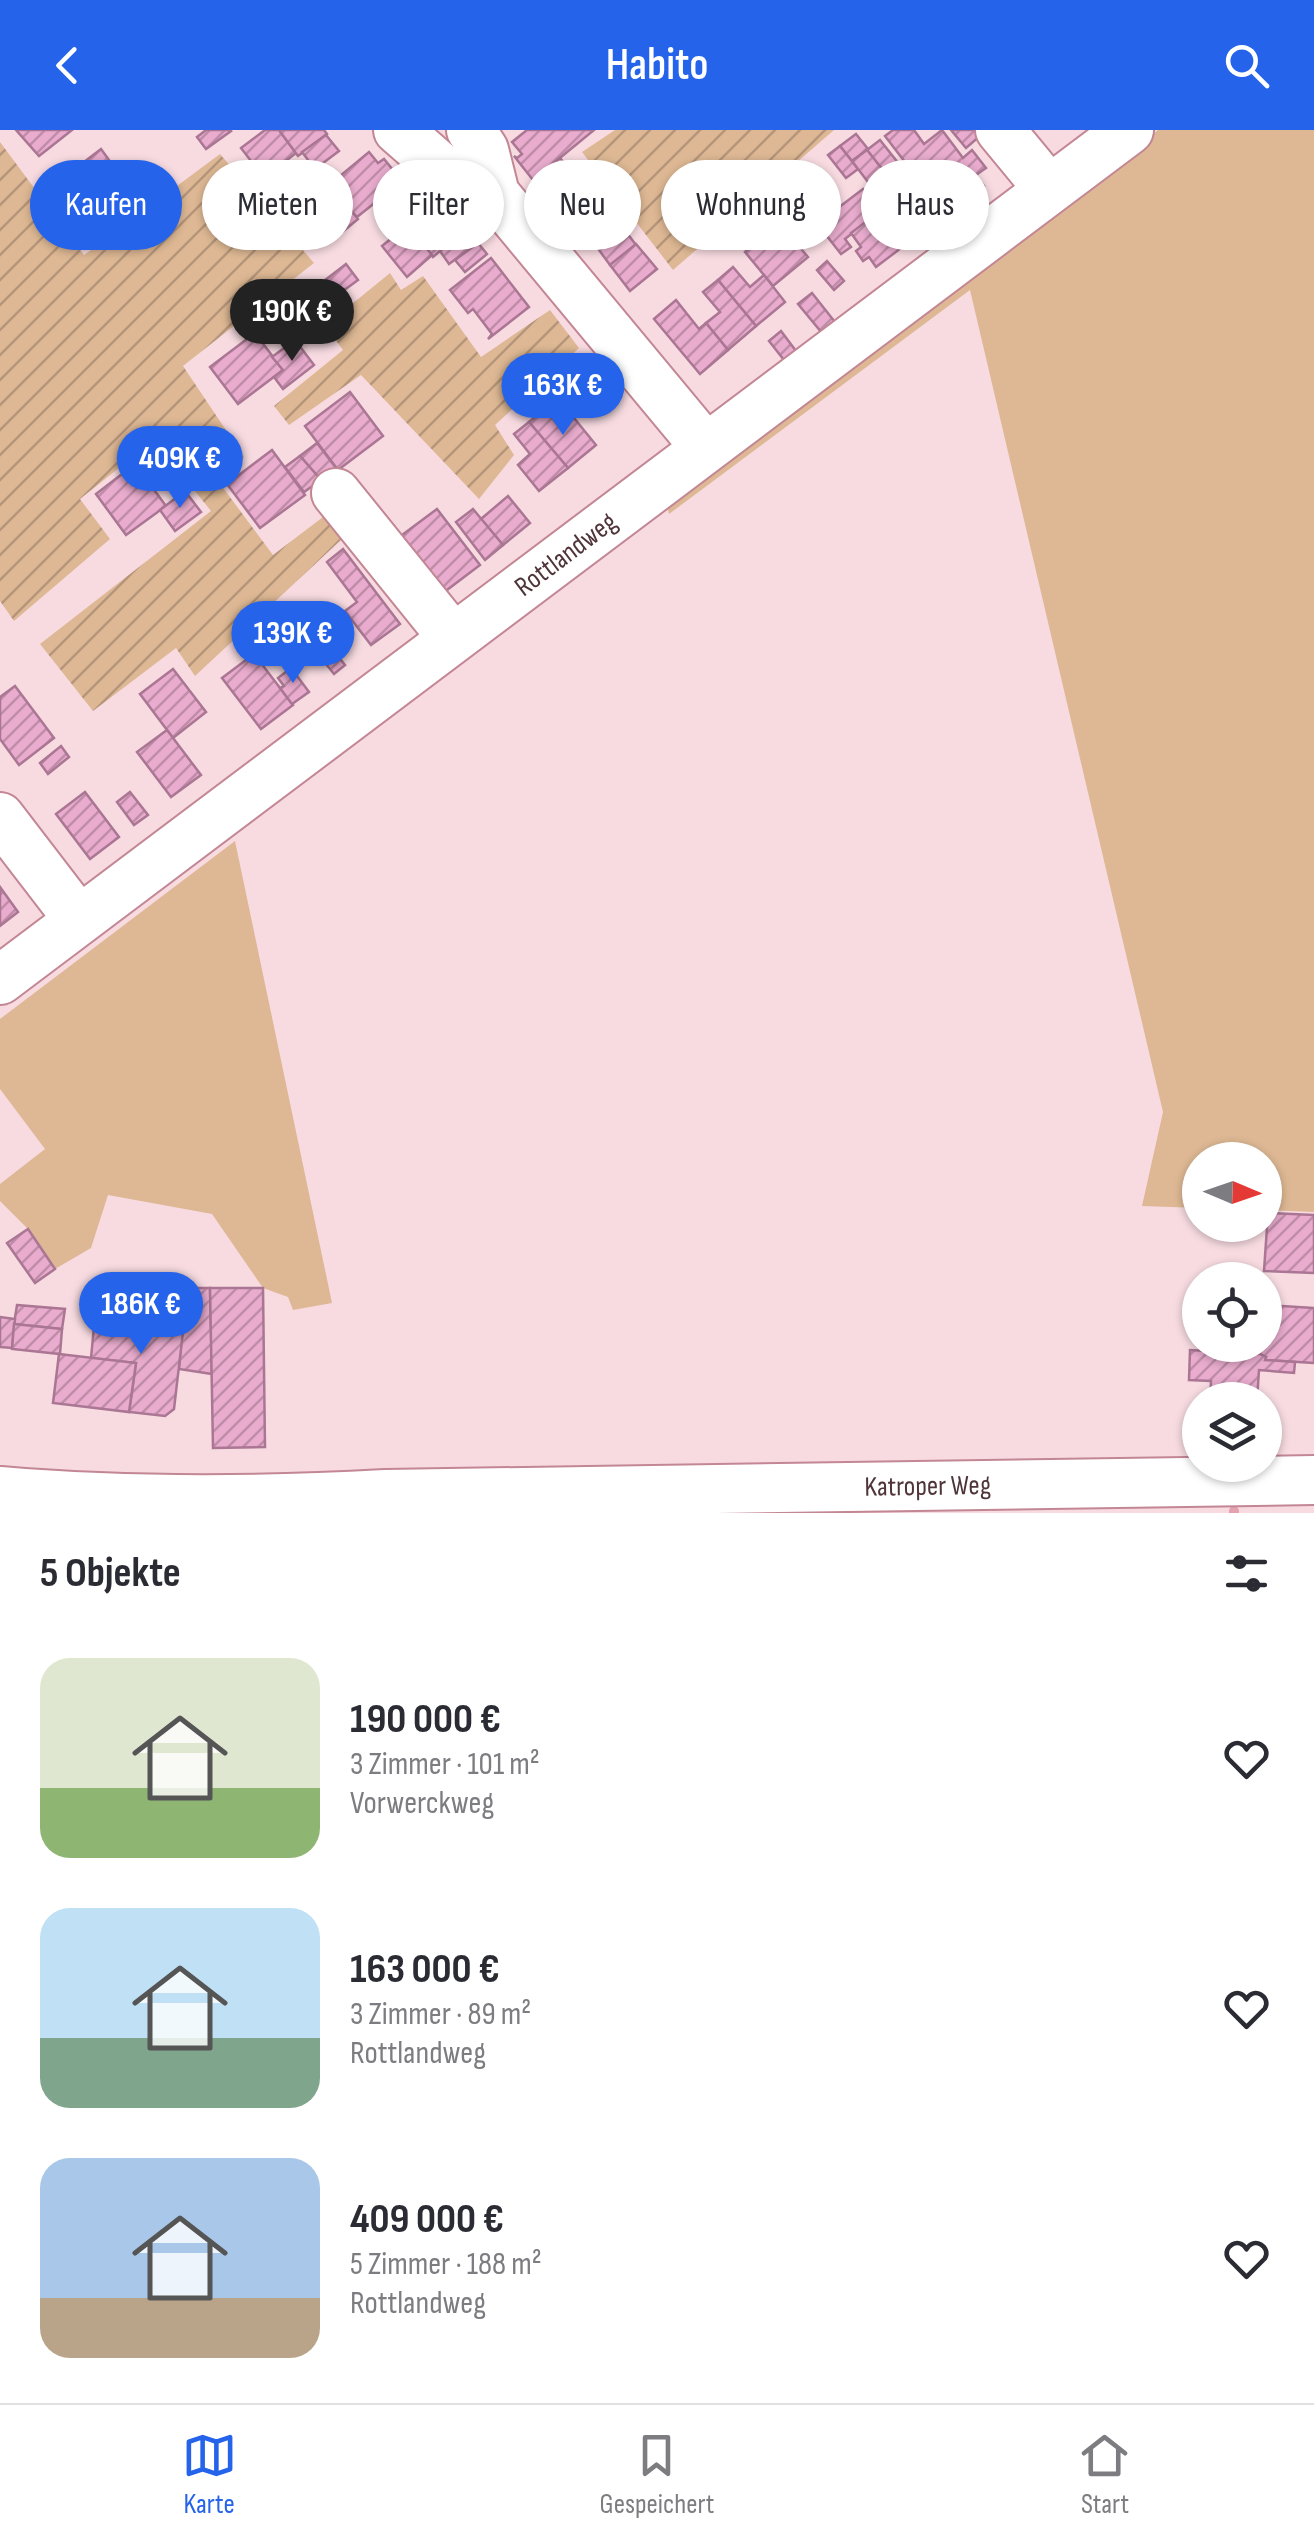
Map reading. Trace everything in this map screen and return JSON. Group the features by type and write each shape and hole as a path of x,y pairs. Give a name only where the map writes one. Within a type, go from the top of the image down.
{"street":[{"path":"398,130 432,160"},
{"path":"471,130 487,160"},
{"path":"1000,130 1048,188"},
{"name":"Rottlandweg","path":"0,980 1128,130"},
{"path":"504,204 706,448"},
{"path":"336,494 453,638"},
{"path":"0,817 79,920"},
{"name":"Katroper Weg","path":"0,1491 93,1499 301,1506 924,1500 1314,1480"}],"shaded area":[{"path":"615,130 834,130 800,160 661,160 661,250 696,250 673,270 641,229 641,160 588,160 582,152"},
{"path":"1158,130 1314,130 1314,1212 1282,1211 1282,1142 1182,1142 1182,1207 1142,1206 1163,1112 970,290 669,514 667,504"},
{"path":"0,142 30,182 30,250 80,250 84,255 91,250 182,250 182,182 202,167 202,250 303,250 314,263 183,366 244,457 218,481 273,555 323,517 342,539 195,676 176,648 93,711 40,644 211,511 154,440 80,499 110,539 14,621 0,601"},
{"path":"390,273 401,290 423,276 481,357 550,310 579,348 495,425 514,455 479,499 361,375 289,425 274,406 343,350 325,326"},
{"path":"235,841 332,1303 293,1310 288,1297 263,1288 212,1214 108,1195 91,1248 55,1269 28,1229 0,1201 0,1184 45,1149 0,1089 0,1019"}],"building":[{"path":"16,130 72,130 39,156"},
{"path":"206,130 231,131 206,149 197,137"},
{"path":"265,130 279,130 296,153 287,160 250,160 241,148"},
{"path":"279,130 324,130 327,134 298,156"},
{"path":"527,130 594,130 557,160 524,160 524,169 514,156 522,154 512,142"},
{"path":"893,130 914,130 924,144 942,130 963,158 972,150 980,160 903,160 885,136"},
{"path":"951,130 977,130 981,135 966,148"},
{"path":"856,134 868,149 852,161 840,146"},
{"path":"326,135 339,151 327,160 308,160 302,152"},
{"path":"880,140 896,160 875,160 867,150"},
{"path":"840,146 858,169 846,178 841,172 841,160 832,160 828,155"},
{"path":"101,149 109,160 87,160"},
{"path":"867,150 875,160 861,160 861,173 852,161"},
{"path":"369,152 376,160 373,204 357,217 353,213 353,165"},
{"path":"861,191 861,226 845,239 851,247 841,254 838,250 841,250 841,206"},
{"path":"861,225 861,247 851,233"},
{"path":"861,247 898,250 876,267 869,257 863,261 856,251"},
{"path":"385,250 428,250 432,255 407,277"},
{"path":"441,250 468,250 449,264"},
{"path":"469,250 484,250 487,254 465,272 455,260"},
{"path":"599,250 630,250 610,265"},
{"path":"629,250 641,250 657,269 630,291 610,265"},
{"path":"802,250 808,257 773,286 745,252"},
{"path":"491,258 529,307 488,339 492,334 473,309 468,313 450,290"},
{"path":"827,261 844,281 834,290 817,270"},
{"path":"346,264 358,280 328,302 316,287"},
{"path":"733,267 750,287 764,275 785,302 756,326 718,280"},
{"path":"718,280 756,326 728,350 706,323 720,312 703,292"},
{"path":"812,293 835,322 822,333 798,304"},
{"path":"676,300 699,329 706,323 728,350 700,374 654,319"},
{"path":"781,331 796,351 784,360 769,341"},
{"path":"255,333 283,370 238,404 210,367"},
{"path":"295,340 314,365 283,389 274,377 283,370 272,357"},
{"path":"576,357 595,379 576,396 557,374"},
{"path":"350,392 383,436 338,470 305,426"},
{"path":"545,409 561,429 574,418 596,445 568,468 529,422"},
{"path":"529,422 568,468 539,491 518,465 530,454 514,434"},
{"path":"317,443 336,468 321,480 300,456"},
{"path":"272,450 305,495 260,528 227,484"},
{"path":"300,456 321,480 304,492 285,467"},
{"path":"135,464 166,506 126,535 96,494"},
{"path":"185,491 201,512 175,531 160,510"},
{"path":"508,496 530,523 503,545 481,519"},
{"path":"437,509 480,565 439,596 394,541"},
{"path":"473,509 503,545 485,560 456,522"},
{"path":"343,549 400,624 371,645 345,611 357,602 327,562"},
{"path":"326,615 346,640 333,650 314,626"},
{"path":"325,640 345,665 334,674 314,649"},
{"path":"254,654 293,705 261,729 222,678"},
{"path":"291,668 309,692 292,704 278,678"},
{"path":"173,669 206,712 173,738 140,694"},
{"path":"15,686 54,738 19,765 0,739 0,697"},
{"path":"167,730 201,775 171,797 137,752"},
{"path":"61,746 69,757 48,774 40,763"},
{"path":"85,792 119,837 90,859 56,814"},
{"path":"130,792 148,815 134,825 117,802"},
{"path":"0,887 18,912 0,926"},
{"path":"1282,1214 1314,1215 1314,1273 1282,1272 1282,1262 1265,1262 1266,1242 1282,1242"},
{"path":"28,1229 55,1269 35,1283 7,1243"},
{"path":"186,1288 210,1288 212,1374 179,1369"},
{"path":"210,1288 263,1288 265,1447 213,1448"},
{"path":"17,1305 65,1309 62,1329 14,1324"},
{"path":"96,1306 142,1312 140,1328 183,1332 174,1409 165,1416 129,1412 136,1363 91,1358"},
{"path":"1282,1306 1314,1308 1314,1363 1282,1361"},
{"path":"142,1312 182,1317 183,1332 140,1328"},
{"path":"0,1317 15,1319 12,1348 0,1347"},
{"path":"14,1324 62,1329 60,1354 12,1349"},
{"path":"59,1354 136,1363 129,1412 53,1403"},
{"path":"1190,1362 1295,1362 1294,1373 1259,1370 1258,1382 1189,1380"}]}
